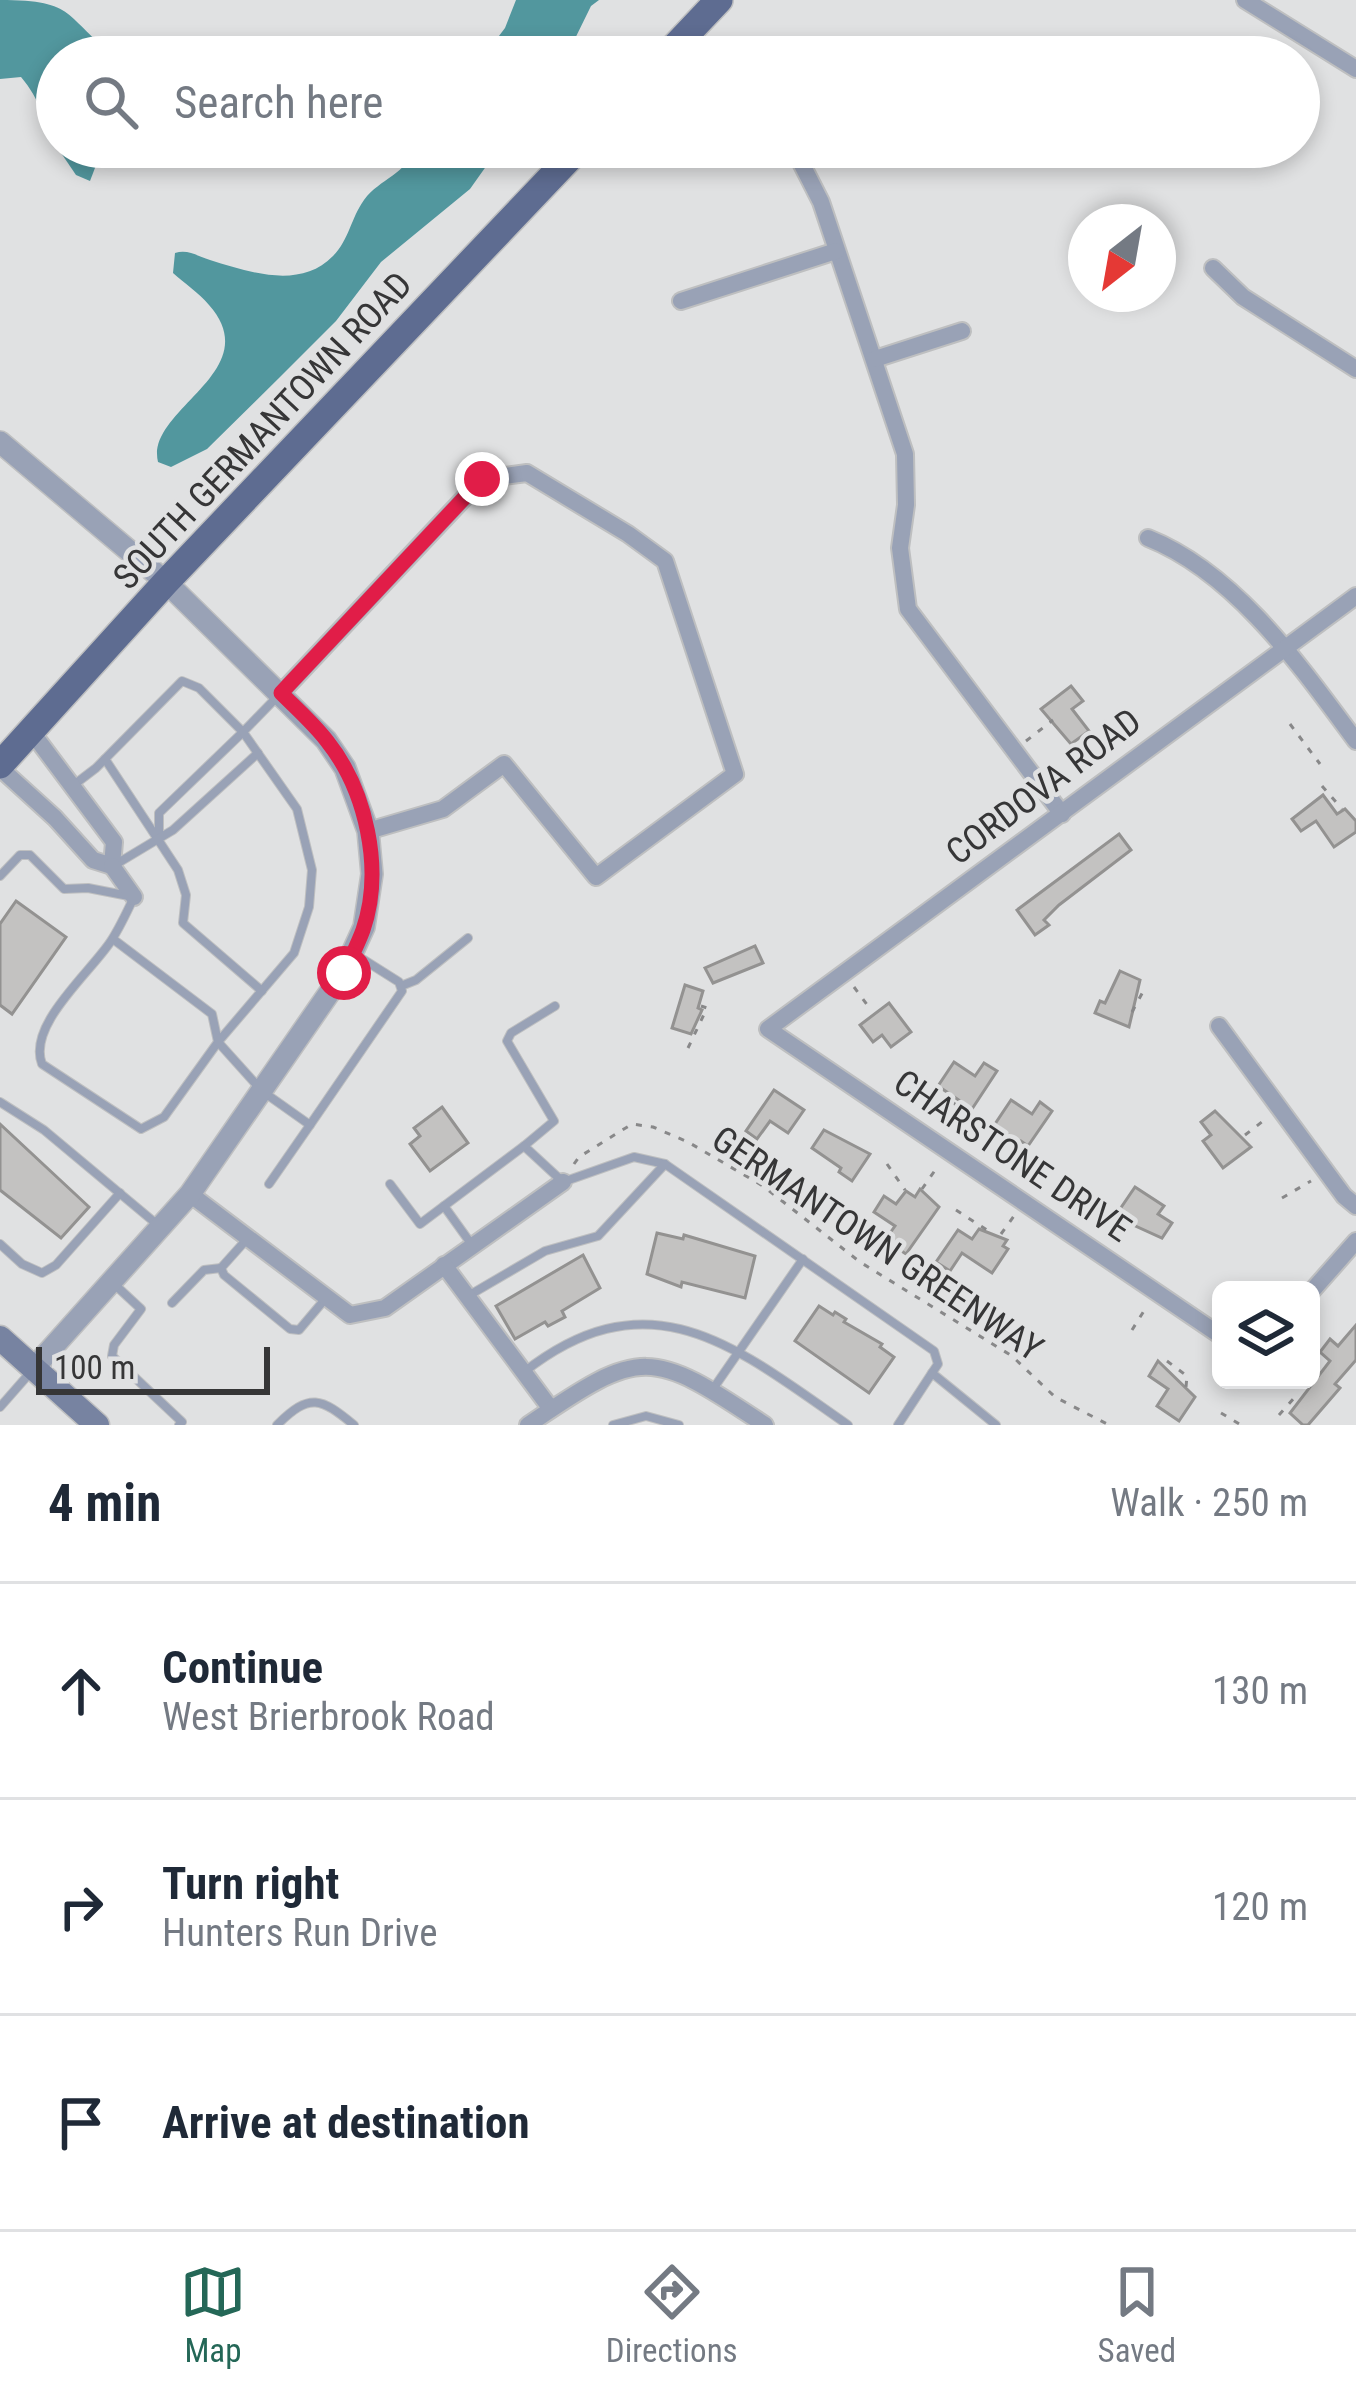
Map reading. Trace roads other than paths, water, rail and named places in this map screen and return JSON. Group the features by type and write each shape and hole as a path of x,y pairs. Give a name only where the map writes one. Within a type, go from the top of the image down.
{"main road":[{"path":"685,36 719,0"},
{"name":"SOUTH GERMANTOWN ROAD","path":"10,748 560,168"},
{"path":"0,1338 97,1425"}],"street":[{"path":"1245,0 1303,36"},
{"path":"688,33 691,36"},
{"path":"1320,47 1356,69"},
{"path":"804,168 821,202 905,454 906,505 900,548 908,609 1061,814"},
{"path":"681,301 836,251"},
{"path":"1214,268 1243,297 1356,369"},
{"path":"875,359 962,332"},
{"path":"0,442 166,582 326,740 346,768 368,831 372,874 364,927 344,973 190,1194 34,1368"},
{"path":"281,693 482,479 527,473 665,561 735,774 596,877 504,764 442,809 368,831"},
{"path":"1148,538 1202,567 1287,647 1356,741"},
{"name":"CORDOVA ROAD","path":"768,1029 1356,596"},
{"path":"10,748 73,785 114,842 112,866"},
{"path":"10,748 55,818 93,860 112,866 134,897"},
{"path":"1219,1026 1356,1206"},
{"name":"CHARSTONE DRIVE","path":"768,1029 1212,1330"},
{"path":"190,1194 350,1315 385,1308 562,1182"},
{"path":"1320,1282 1356,1241"},
{"path":"444,1265 551,1409"},
{"path":"528,1425 604,1374 636,1366 670,1370 713,1389 740,1418 765,1425"}],"lane":[{"path":"0,876 20,855 30,855 64,889 88,888 134,897 113,939 45,1026 38,1051 42,1064 141,1129 164,1118 302,936 312,870 298,809 243,732 199,688 182,681 73,785"},
{"path":"158,836 159,813 281,693"},
{"path":"112,866 173,830 258,753"},
{"path":"105,759 178,870 186,895 182,923 262,991"},
{"path":"400,986 416,980 468,938"},
{"path":"113,939 212,1014 218,1042 262,1090 310,1125"},
{"path":"353,952 400,986"},
{"path":"269,1184 398,1000 400,986"},
{"path":"390,1184 420,1224 554,1121 507,1041 555,1006"},
{"path":"0,1102 44,1130 160,1227"},
{"path":"524,1146 562,1182 634,1157 665,1164 934,1351 938,1364 898,1425"},
{"path":"467,1297 545,1251 598,1236 665,1164"},
{"path":"0,1244 22,1264 43,1273 56,1265 120,1193"},
{"path":"444,1206 473,1246"},
{"path":"172,1303 204,1270 221,1268 248,1238"},
{"path":"713,1389 803,1259"},
{"path":"221,1268 234,1287 290,1329 299,1330 327,1297"},
{"path":"112,1282 141,1310 114,1345 112,1356 182,1422 179,1425"},
{"path":"523,1373 600,1329 645,1322 739,1350 848,1425"},
{"path":"0,1407 34,1368"},
{"path":"932,1373 996,1425"},
{"path":"277,1425 308,1402 319,1401 354,1425"},
{"path":"614,1425 646,1416 679,1425"}],"water":[{"path":"0,0 57,7 92,36 36,36 36,100 21,77 0,79"},
{"path":"516,0 599,0 576,36 499,36"},
{"path":"71,168 95,168 90,181"},
{"path":"485,168 470,189 381,262 336,321 207,449 171,467 158,462 159,443 169,425 215,370 224,350 223,329 209,305 173,273 175,253 188,252 274,275 305,273 333,256 364,200 399,170"}]}
